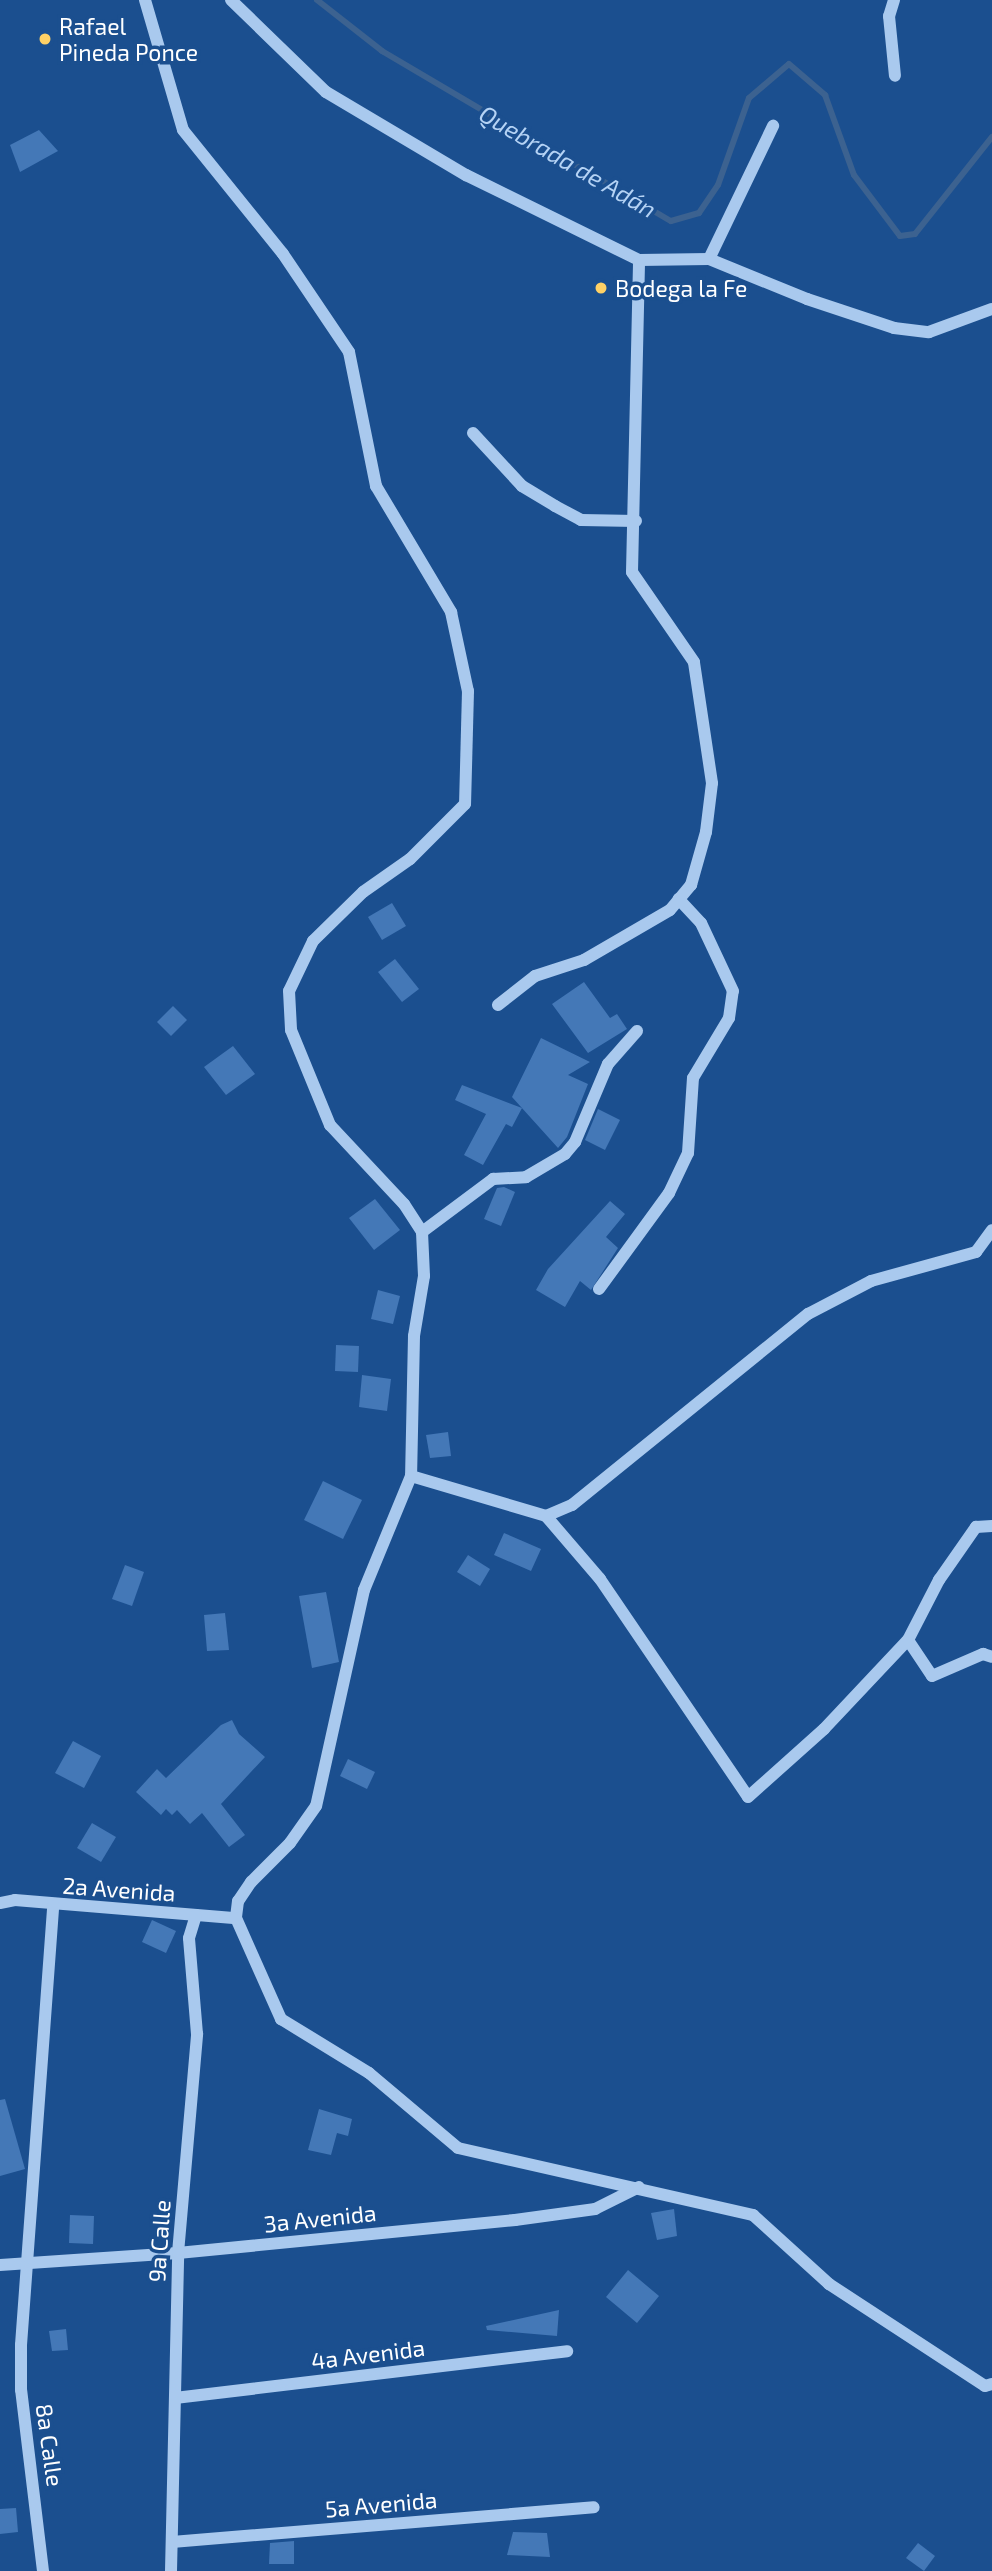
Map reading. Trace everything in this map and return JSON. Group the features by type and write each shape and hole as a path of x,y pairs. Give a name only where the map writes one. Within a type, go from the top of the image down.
{"street":[{"path":"145,0 183,130 283,254 349,352 376,486 451,612 468,691 465,804 410,859 363,892 313,941 289,991 291,1030 330,1125 404,1204 422,1232 424,1276 414,1336 411,1476 364,1590 316,1806 290,1843 251,1882 238,1901 236,1918 281,2018 369,2073 458,2148 753,2215 829,2284 985,2386 992,2384"},
{"path":"231,0 326,92 466,175 639,260 709,260 807,299 894,328 929,332 992,309"},
{"path":"894,0 889,16 895,76"},
{"path":"709,260 774,125"},
{"path":"498,1005 535,976 584,960 670,909 691,885 706,832 712,783 694,662 632,572 636,521 634,404 639,260"},
{"path":"473,433 522,486 564,511 582,520 636,521"},
{"path":"598,1289 674,1183 688,1153 694,1078 729,1018 733,992 701,923 679,899"},
{"path":"422,1232 493,1179 526,1177 565,1154 580,1131 608,1064 637,1031"},
{"path":"546,1516 572,1505 808,1314 871,1281 976,1252 992,1230"},
{"path":"411,1476 546,1516 600,1579 748,1797 824,1729 908,1640 939,1580 976,1527 992,1525"},
{"path":"908,1640 932,1676 983,1654 992,1657"},
{"name":"2a Avenida","path":"0,1903 15,1900 53,1906 236,1918"},
{"name":"8a Calle","path":"43,2571 21,2390 27,2263 53,1906"},
{"name":"9a Calle","path":"172,2571 178,2253 197,2034 189,1938 196,1915"},
{"name":"3a Avenida","path":"0,2265 178,2253 595,2209 639,2187"},
{"name":"4a Avenida","path":"175,2398 567,2351"},
{"name":"5a Avenida","path":"172,2542 594,2507"}],"building":[{"path":"39,130 58,151 20,172 10,145"},
{"path":"392,903 406,926 382,940 368,917"},
{"path":"395,959 419,989 402,1002 378,972"},
{"path":"584,982 610,1018 617,1014 627,1029 588,1053 552,1004"},
{"path":"173,1006 187,1020 171,1036 157,1022"},
{"path":"541,1038 590,1062 568,1075 588,1084 567,1137 558,1148 512,1097"},
{"path":"233,1046 255,1074 226,1095 204,1067"},
{"path":"462,1085 522,1108 512,1127 506,1124 483,1165 464,1155 486,1114 455,1100"},
{"path":"598,1109 620,1120 605,1150 585,1140"},
{"path":"504,1187 515,1192 501,1226 484,1219 497,1188"},
{"path":"375,1199 400,1230 374,1250 349,1218"},
{"path":"610,1201 625,1214 606,1237 618,1248 591,1290 580,1281 565,1307 536,1290 548,1269"},
{"path":"378,1290 400,1296 393,1324 371,1319"},
{"path":"336,1345 359,1346 358,1372 335,1371"},
{"path":"362,1375 391,1379 387,1411 359,1407"},
{"path":"448,1432 451,1456 430,1458 426,1435"},
{"path":"323,1481 362,1500 343,1539 304,1520"},
{"path":"504,1533 541,1549 531,1571 494,1555"},
{"path":"468,1555 490,1569 480,1586 457,1572"},
{"path":"125,1565 144,1572 132,1606 112,1599"},
{"path":"326,1592 339,1662 312,1668 299,1596"},
{"path":"225,1613 229,1650 207,1651 204,1615"},
{"path":"232,1720 239,1734 265,1757 221,1804 245,1835 229,1847 202,1813 190,1824 177,1810 172,1815 166,1809 161,1815 136,1792 157,1769 166,1778 221,1725"},
{"path":"73,1741 101,1756 84,1788 55,1773"},
{"path":"348,1759 375,1772 367,1789 340,1776"},
{"path":"92,1823 116,1837 101,1862 77,1848"},
{"path":"152,1920 176,1931 166,1953 142,1942"},
{"path":"5,2099 25,2169 0,2176 0,2100"},
{"path":"319,2109 352,2119 348,2136 337,2133 331,2155 308,2150"},
{"path":"674,2209 677,2236 657,2240 651,2213"},
{"path":"70,2215 94,2216 93,2244 69,2243"},
{"path":"628,2270 659,2296 637,2323 606,2297"},
{"path":"559,2310 557,2336 487,2330 486,2326"},
{"path":"66,2329 68,2350 52,2351 49,2331"},
{"path":"16,2508 18,2532 0,2534 0,2509"},
{"path":"513,2532 547,2533 550,2557 507,2555"},
{"path":"294,2541 294,2564 269,2564 270,2543"},
{"path":"918,2543 935,2556 924,2571 906,2558"}],"waterway":[{"name":"Quebrada de Adán","path":"317,0 382,51 671,221 699,213 718,185 749,98 789,64 825,95 854,175 900,236 915,234 992,137"}],"place":[{"name":"Rafael Pineda Ponce","path":"45,39"},
{"name":"Bodega la Fe","path":"601,288"}]}
